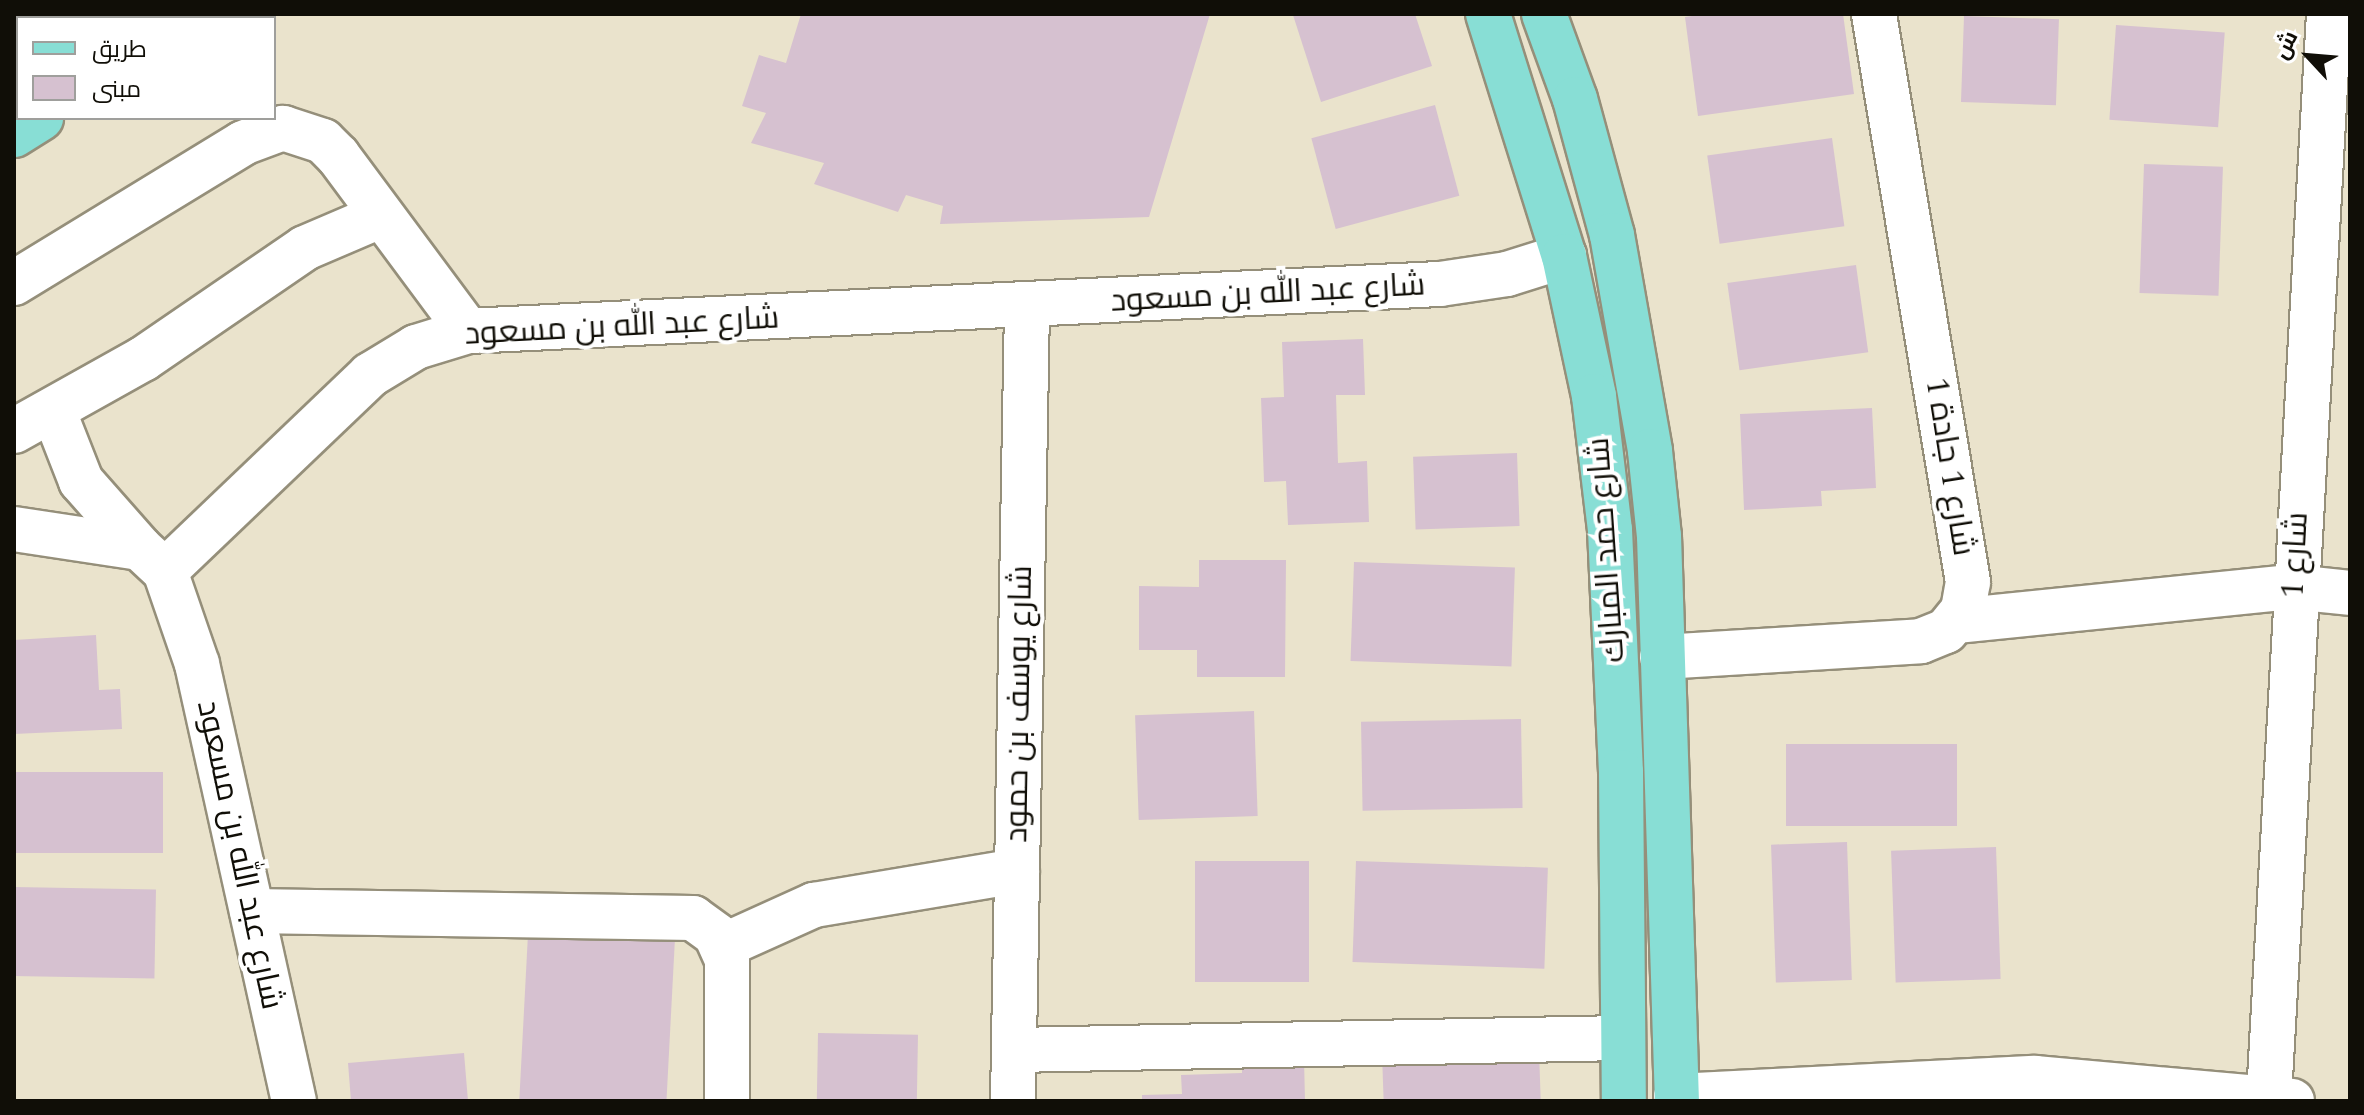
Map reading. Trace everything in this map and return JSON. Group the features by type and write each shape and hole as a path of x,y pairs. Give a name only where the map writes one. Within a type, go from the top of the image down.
{"main road":[{"name":"شارع حمد المبارك","path":"1488,14 1564,256 1594,396 1610,530 1621,772 1624,1101"},
{"name":"شارع حمد المبارك","path":"1544,14 1575,99 1620,279 1650,451 1659,536 1676,1098"},
{"path":"14,135 38,120"}],"street":[{"name":"شارع 1 جادة 1","path":"1874,14 1968,582 1956,621"},
{"name":"شارع 1","path":"2280,1099 2293,587 2329,14"},
{"path":"14,283 243,143 283,128 323,141 468,331"},
{"path":"14,431 54,412 143,359 305,248 380,216"},
{"name":"شارع عبد الله بن مسعود","path":"294,1101 197,664 152,560 370,375 416,347 468,331 1027,308 1440,284 1507,274 1564,256"},
{"name":"شارع يوسف بن حمود","path":"1013,1101 1027,308"},
{"path":"54,412 81,481 152,560"},
{"path":"14,529 152,560"},
{"path":"1662,657 1921,641 1956,621 2293,587 2350,593"},
{"path":"723,946 814,905 1017,871"},
{"path":"252,911 679,916 705,925 723,946 729,972 727,1101"},
{"path":"1014,1050 1622,1038"},
{"path":"1676,1098 2035,1078 2280,1099"}],"building":[{"path":"801,14 1210,14 1149,217 940,224 943,206 906,195 898,212 814,184 824,163 751,143 766,113 742,106 759,55 786,63"},
{"path":"1415,14 1432,66 1321,102 1293,15"},
{"path":"1706,14 1843,14 1854,94 1698,116 1685,17"},
{"path":"1964,16 2059,19 2056,105 1961,102"},
{"path":"2116,25 2225,33 2218,127 2109,120"},
{"path":"1435,105 1459,196 1336,229 1311,138"},
{"path":"1832,138 1844,226 1720,244 1707,156"},
{"path":"2144,164 2223,167 2218,296 2139,293"},
{"path":"1856,265 1868,352 1740,370 1727,283"},
{"path":"1363,339 1365,395 1336,395 1338,463 1367,461 1369,522 1288,525 1286,481 1264,482 1261,398 1284,397 1282,342"},
{"path":"1872,408 1876,488 1821,491 1822,506 1744,510 1740,414"},
{"path":"1517,453 1520,526 1416,530 1413,457"},
{"path":"1199,560 1286,560 1285,677 1197,677 1197,650 1139,650 1139,586 1199,587"},
{"path":"1354,562 1515,568 1511,667 1351,661"},
{"path":"96,635 99,690 120,689 122,729 14,734 14,640"},
{"path":"1254,711 1258,816 1139,820 1135,715"},
{"path":"1521,719 1523,808 1363,811 1361,722"},
{"path":"1786,744 1957,744 1957,826 1786,826"},
{"path":"14,772 163,772 163,853 14,853"},
{"path":"1847,842 1852,980 1776,983 1771,845"},
{"path":"1996,847 2001,979 1896,983 1891,851"},
{"path":"1195,861 1309,861 1309,982 1195,982"},
{"path":"1356,861 1548,868 1544,969 1352,962"},
{"path":"14,887 156,889 154,978 14,976"},
{"path":"529,915 676,923 666,1101 519,1101"},
{"path":"818,1033 918,1035 917,1101 817,1101"},
{"path":"1539,1051 1541,1101 1384,1101 1382,1056"},
{"path":"464,1053 468,1101 351,1101 348,1063"},
{"path":"1304,1059 1305,1101 1142,1101 1142,1095 1182,1094 1181,1075 1242,1073 1242,1061"}]}
